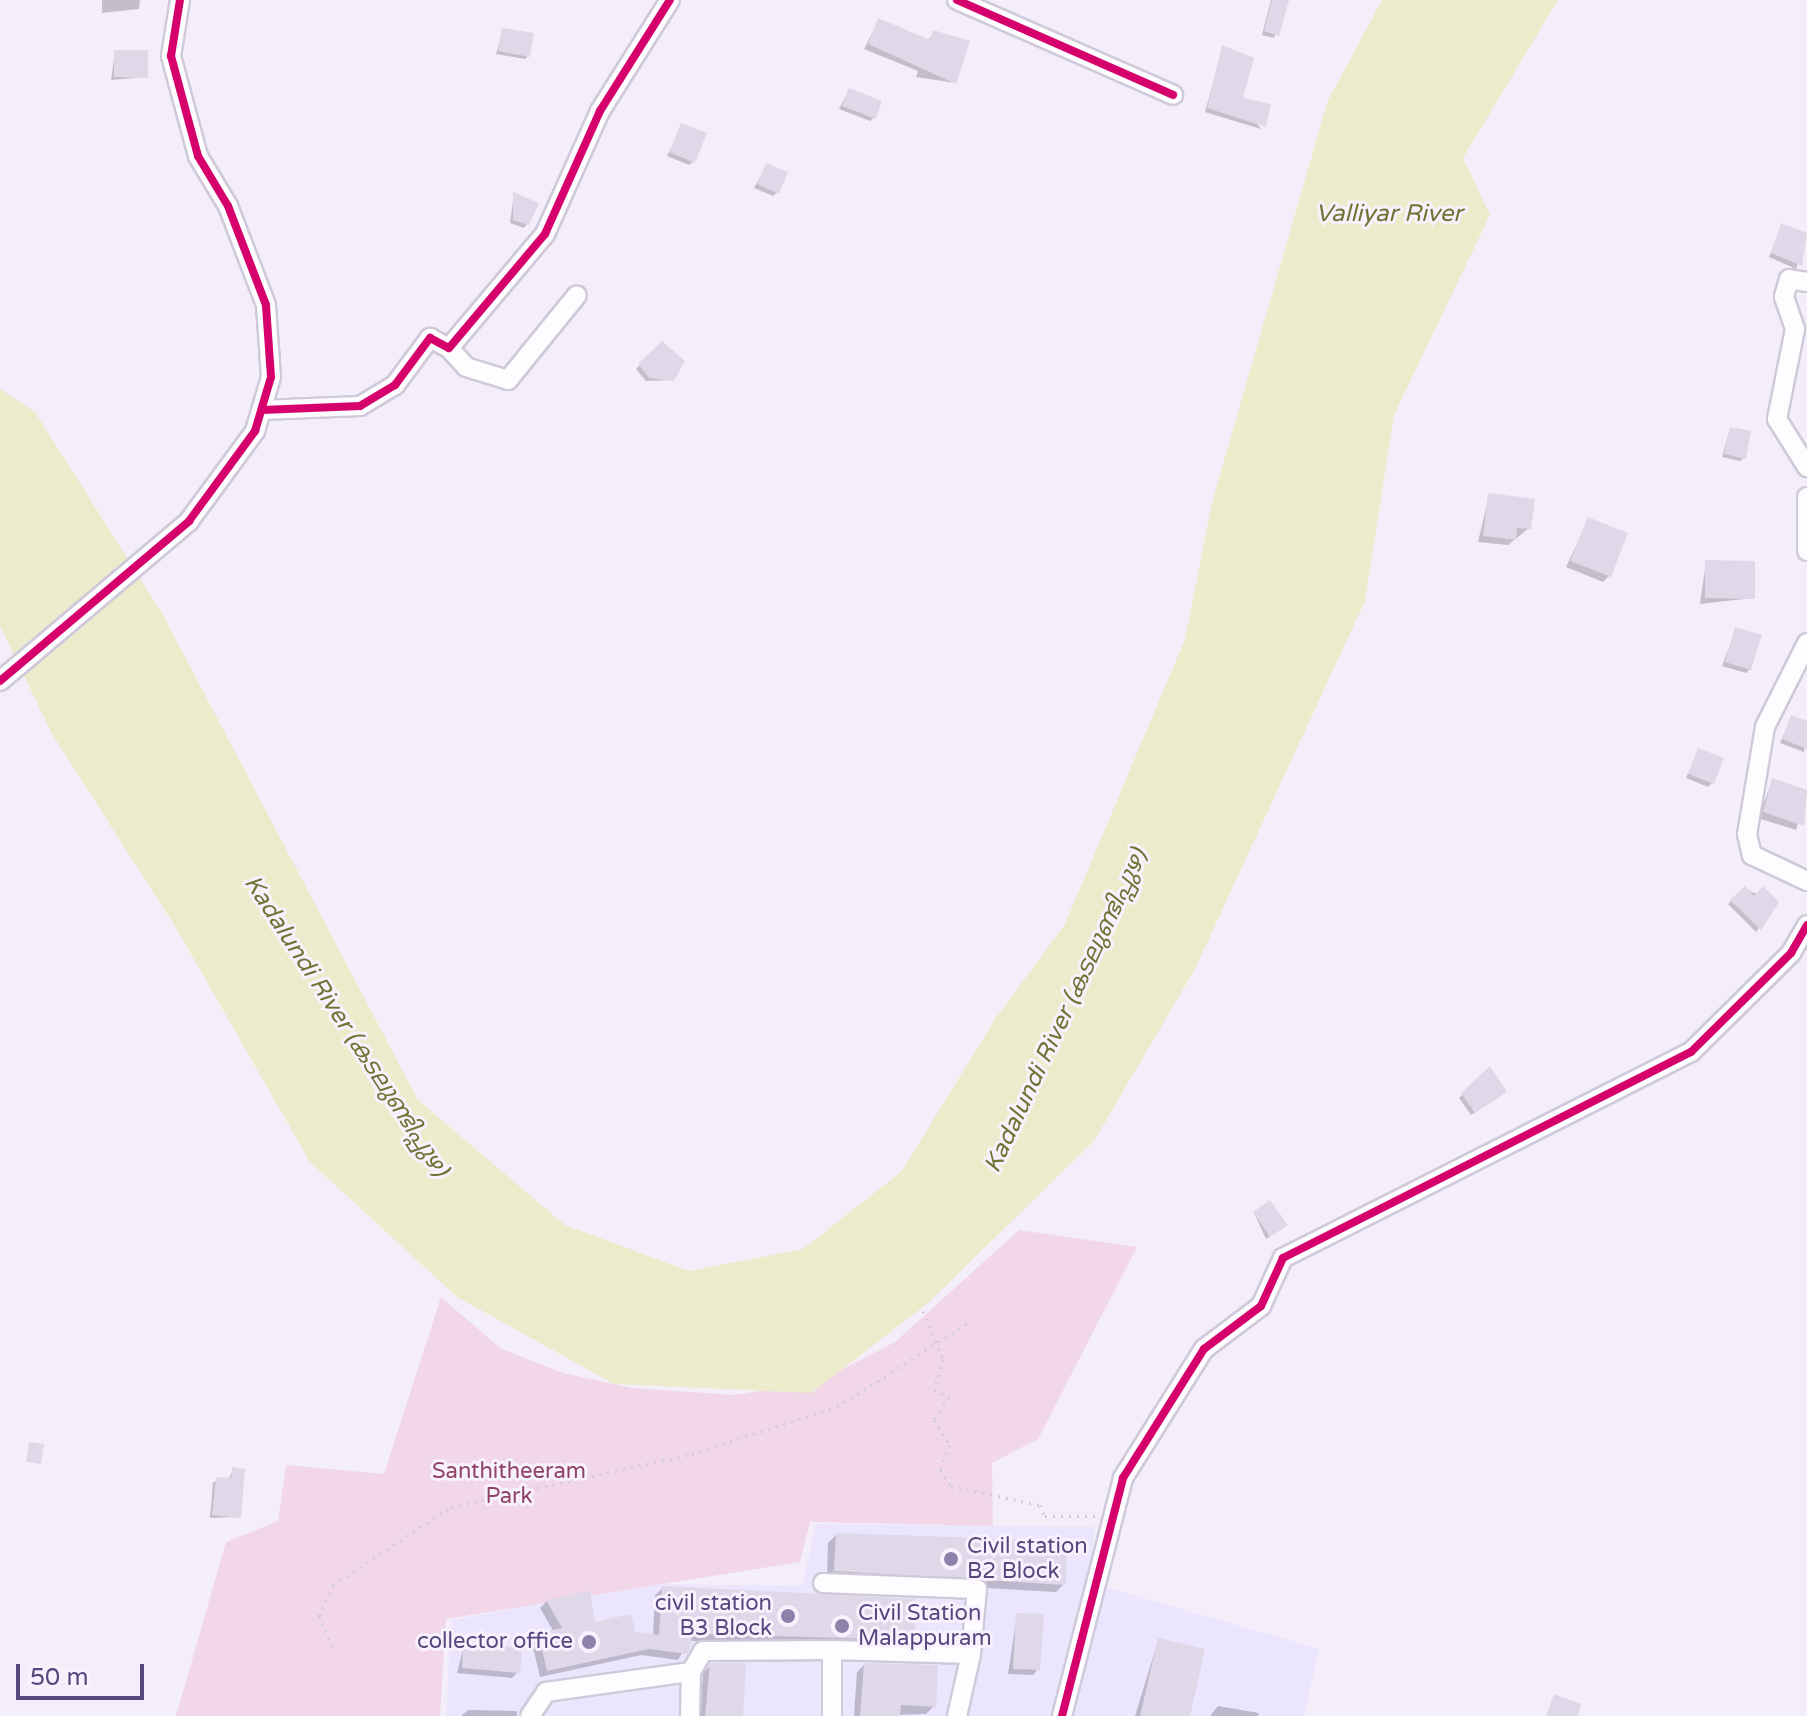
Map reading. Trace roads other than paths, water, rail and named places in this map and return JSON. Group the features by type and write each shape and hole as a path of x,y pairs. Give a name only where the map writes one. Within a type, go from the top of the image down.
{"street":[{"path":"0,681 163,545 255,431 271,377 266,305 228,206 198,156 171,56 180,0"},
{"path":"449,348 545,234 600,111 670,0"},
{"path":"957,0 1173,95"},
{"path":"1807,282 1789,279 1784,297 1795,329 1777,419 1807,467"},
{"path":"262,410 360,406 395,385 430,338 449,348 466,367 508,380 577,295"},
{"path":"1807,497 1807,551"},
{"path":"1807,643 1765,727 1747,834 1752,855 1807,881"},
{"path":"1062,1716 1109,1518 1123,1478 1204,1349 1261,1306 1283,1258 1691,1052 1791,953 1807,925"},
{"path":"823,1583 977,1589 971,1654 957,1716"},
{"path":"690,1716 691,1672 703,1651 832,1650 971,1654"},
{"path":"832,1650 832,1716"},
{"path":"530,1716 546,1692 691,1672"}],"water":[{"name":"Valliyar River","path":"1382,0 1558,0 1463,158 1490,215 1394,415 1365,601 1195,969 1094,1141 927,1304 811,1393 614,1384 457,1297 310,1162 176,928 52,734 0,626 0,389 35,412 162,613 418,1100 565,1225 689,1271 803,1249 902,1171 995,1019 1065,924 1185,639 1212,502 1328,100"}],"place":[{"name":"Civil station B2 Block","path":"951,1559"},
{"name":"civil station B3 Block","path":"788,1616"},
{"name":"Civil Station Malappuram","path":"842,1626"},
{"name":"collector office","path":"589,1642"}],"water label":[{"name":"Kadalundi River (കടലുണ്ടിപ്പുഴ)","path":"1066,1011"},
{"name":"Kadalundi River (കടലുണ്ടിപ്പുഴ)","path":"346,1026"}],"park label":[{"name":"Santhitheeram Park","path":"509,1484"}]}
